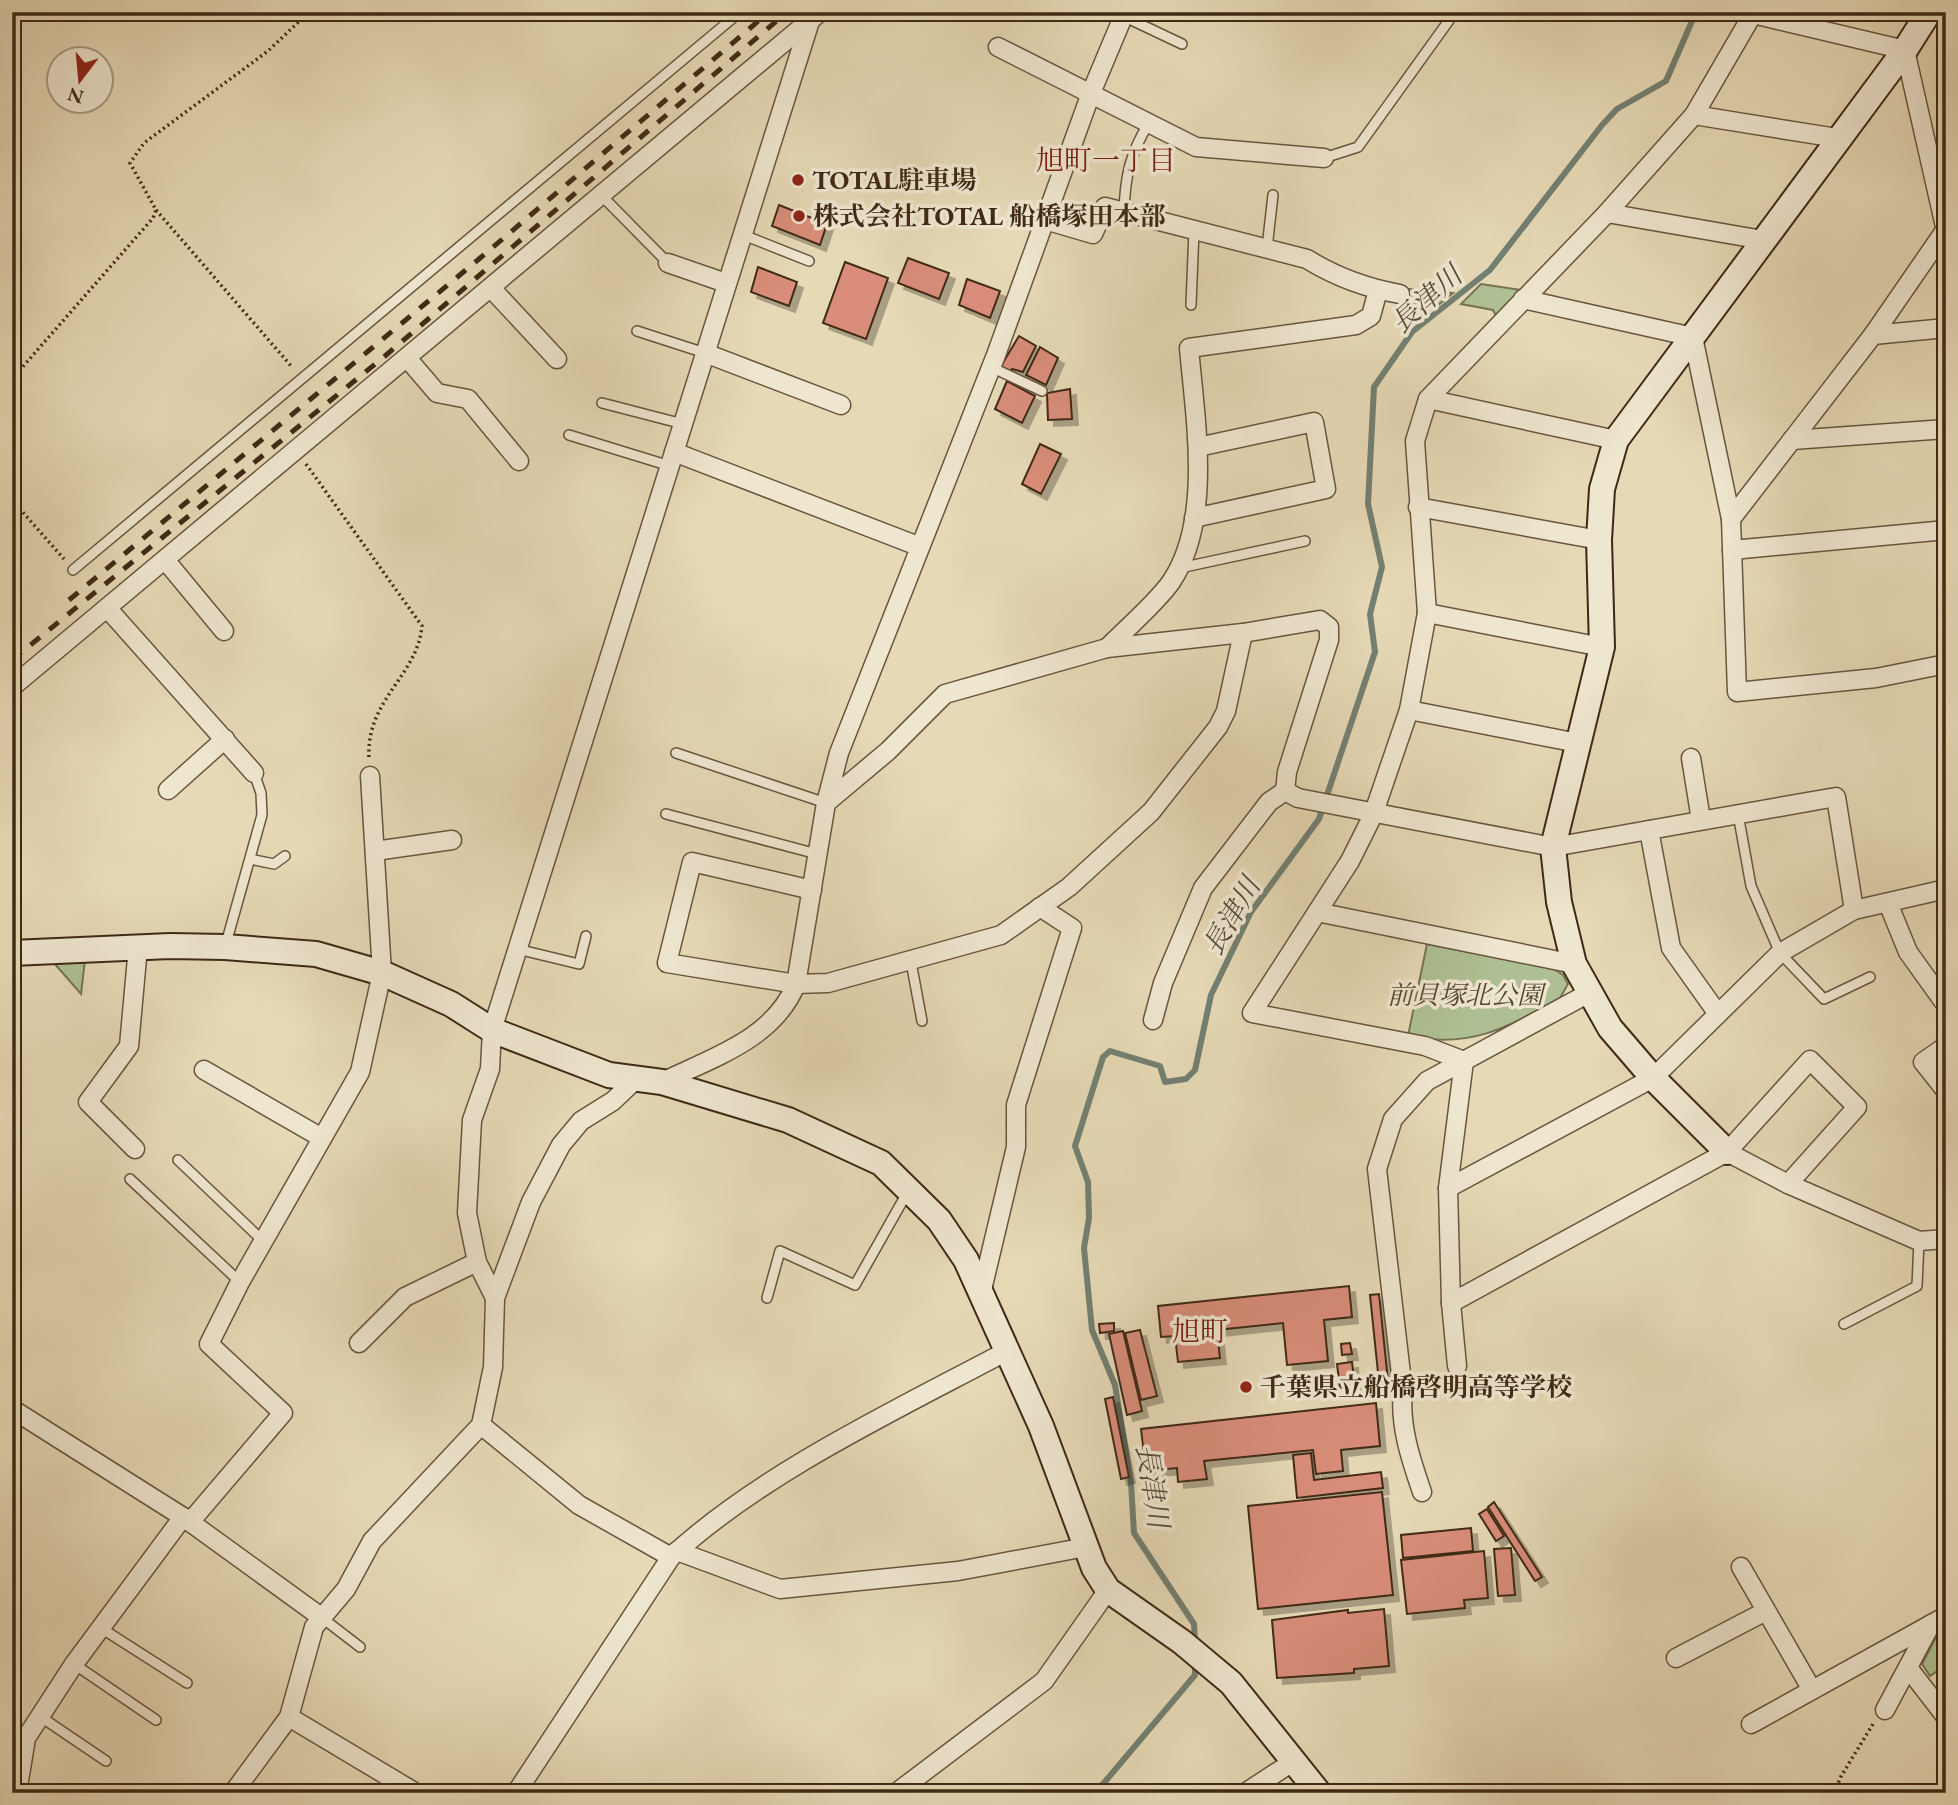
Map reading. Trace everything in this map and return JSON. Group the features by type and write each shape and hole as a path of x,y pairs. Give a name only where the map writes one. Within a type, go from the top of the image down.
{"street":[{"path":"1929,12 1905,50 1837,138 1616,440 1602,489 1598,540 1602,647 1553,847 1559,902 1574,964 1589,993 1611,1028 1653,1078 1727,1152 1788,1184 1919,1241 1946,1238"},
{"path":"1464,1060 1425,1046 1252,1013 1350,861 1373,815 1409,710 1427,613 1415,440 1428,399 1607,213 1694,115 1754,13 1905,50"},
{"path":"662,1082 738,1046 767,1027 789,1001 796,984 825,803 839,753 991,367 1091,93 1124,14"},
{"path":"12,687 815,16"},
{"path":"495,1298 477,1262 467,1213 472,1120 490,1069 492,1030 741,234 815,16"},
{"path":"998,47 1196,147 1324,159"},
{"path":"1731,519 1873,335 1945,231 1905,50"},
{"path":"1694,115 1837,138"},
{"path":"1045,220 1093,233 1105,207 1307,259 1330,273 1378,290 1400,294"},
{"path":"1607,213 1763,240"},
{"path":"668,263 726,284"},
{"path":"491,288 557,359"},
{"path":"1107,648 1170,583 1184,554 1194,518 1198,447 1189,348 1356,325 1371,316 1378,290"},
{"path":"1523,299 1693,337"},
{"path":"1873,335 1946,328"},
{"path":"1693,337 1731,519 1737,692 1876,678 1946,664"},
{"path":"705,353 841,405"},
{"path":"407,358 437,393 468,400 519,461"},
{"path":"1428,399 1616,440"},
{"path":"1194,518 1326,489 1314,422 1198,447"},
{"path":"1792,440 1946,429"},
{"path":"672,459 919,546"},
{"path":"1418,507 1598,540"},
{"path":"1732,550 1946,530"},
{"path":"166,561 224,631"},
{"path":"108,609 254,773"},
{"path":"1427,613 1602,647"},
{"path":"825,803 888,751 945,694 1107,648 1243,633 1320,620 1329,626 1329,640 1287,772 1285,791 1269,802 1203,888 1163,983 1153,1020"},
{"path":"811,890 692,863 667,963 796,984 828,983 1001,936 1069,887 1151,812 1218,727 1226,711 1243,633"},
{"path":"1409,710 1578,743"},
{"path":"169,790 225,739"},
{"path":"1691,758 1701,820"},
{"path":"17,1793 19,1734 41,1717 100,1628 187,1520 283,1413 209,1344 240,1282 360,1072 382,974 370,776"},
{"path":"1285,791 1298,798 1373,815 1553,847 1836,797 1854,910"},
{"path":"1649,830 1671,948 1718,1014"},
{"path":"375,851 452,840"},
{"path":"1448,1188 1653,1078 1780,953 1854,910 1946,889"},
{"path":"1888,903 1908,953 1946,1005"},
{"path":"981,1294 1016,1147 1016,1105 1072,928 1040,907"},
{"path":"1317,912 1574,964"},
{"path":"135,1149 88,1102 129,1046 138,947"},
{"path":"12,954 138,947 225,947 316,954 382,974 451,1004 492,1030 609,1075 662,1082 788,1120 881,1163 939,1220 966,1260 1041,1426 1086,1547 1108,1590 1182,1642 1231,1684 1319,1793"},
{"path":"1422,1492 1409,1452 1402,1403 1403,1391 1377,1169 1393,1119 1427,1082 1589,993"},
{"path":"1946,1046 1923,1062 1946,1091"},
{"path":"1457,1366 1451,1303 1448,1188 1464,1060"},
{"path":"1451,1303 1727,1152 1810,1060 1857,1108 1788,1184"},
{"path":"204,1070 322,1138"},
{"path":"233,1793 289,1717 314,1627 346,1589 372,1541 481,1425 493,1367 495,1298 531,1202 561,1145 581,1121 613,1101 635,1080"},
{"path":"359,1343 405,1297 477,1262"},
{"path":"516,1793 674,1554 700,1530 799,1465 1007,1351"},
{"path":"12,1409 187,1520 321,1617"},
{"path":"481,1425 579,1504 674,1554 780,1589 958,1572 1086,1547"},
{"path":"1741,1567 1812,1690"},
{"path":"896,1793 1044,1681 1108,1590"},
{"path":"1676,1658 1766,1611"},
{"path":"1751,1724 1938,1620"},
{"path":"1885,1710 1938,1620"},
{"path":"1909,1669 1946,1717"},
{"path":"289,1717 416,1793"},
{"path":"1245,1793 1294,1761"}],"lane":[{"path":"73,569 303,380 740,12"},
{"path":"1324,159 1358,147 1455,12"},
{"path":"1124,14 1182,44"},
{"path":"1124,212 1126,171 1135,145 1150,123"},
{"path":"1267,248 1273,195"},
{"path":"602,196 668,263"},
{"path":"1191,305 1194,230"},
{"path":"741,234 809,261"},
{"path":"637,331 705,353"},
{"path":"991,367 1042,391"},
{"path":"602,402 683,424"},
{"path":"569,435 672,459"},
{"path":"1177,569 1305,541"},
{"path":"676,753 825,803"},
{"path":"225,947 262,815 261,793 254,773"},
{"path":"666,814 817,854"},
{"path":"1738,814 1751,886 1780,953 1824,999 1870,977"},
{"path":"250,859 274,864 285,856"},
{"path":"517,948 579,964 586,936"},
{"path":"911,962 922,1021"},
{"path":"178,1160 263,1241"},
{"path":"130,1180 240,1282"},
{"path":"767,1298 780,1251 855,1285 909,1189"},
{"path":"1844,1324 1917,1286 1919,1241"},
{"path":"321,1617 360,1647"},
{"path":"100,1628 187,1683"},
{"path":"74,1664 156,1720"},
{"path":"41,1717 106,1761"}],"path":[{"path":"303,380 156,210 130,163 132,156 144,143 268,51 309,12"},
{"path":"12,379 153,218 156,210"},
{"path":"297,451 422,626 420,644 379,709 368,737 370,776"},
{"path":"12,500 73,569"},
{"path":"1835,1793 1840,1778 1859,1746 1885,1710"}],"green space":[{"path":"1481,284 1521,290 1497,318 1493,310 1461,304"},
{"path":"1409,289 1453,293 1437,306 1406,302"},
{"name":"前貝塚北公園","path":"1427,944 1552,968 1563,975 1568,984 1560,998 1505,1027 1487,1033 1450,1040 1408,1036"},
{"path":"85,960 81,994 54,963"},
{"path":"1946,1629 1946,1665 1930,1676 1922,1664 1937,1635"}],"building":[{"path":"779,205 827,224 820,245 772,226"},
{"path":"908,258 949,273 939,299 898,283"},
{"path":"845,262 888,278 866,339 823,323"},
{"path":"758,267 797,282 789,306 751,292"},
{"path":"967,279 1000,291 990,318 959,305"},
{"path":"1019,336 1036,346 1023,372 1012,369 1010,372 1001,366"},
{"path":"1040,347 1058,358 1046,385 1026,375"},
{"path":"1007,381 1035,396 1022,423 995,409"},
{"path":"1070,389 1072,419 1048,420 1047,393"},
{"path":"1040,444 1061,454 1041,494 1022,484"},
{"path":"1349,1286 1352,1317 1324,1320 1328,1361 1287,1365 1283,1323 1217,1330 1220,1358 1178,1362 1175,1336 1161,1337 1158,1306"},
{"path":"1379,1294 1389,1391 1380,1392 1370,1295"},
{"path":"1114,1323 1114,1331 1100,1333 1099,1324"},
{"path":"1140,1330 1157,1396 1141,1400 1125,1333"},
{"path":"1123,1331 1142,1411 1127,1415 1109,1334"},
{"path":"1350,1343 1352,1354 1342,1355 1341,1344"},
{"path":"1352,1362 1355,1387 1340,1388 1337,1364"},
{"path":"1113,1397 1129,1477 1121,1479 1105,1399"},
{"path":"1376,1403 1380,1446 1341,1450 1343,1471 1316,1474 1313,1450 1204,1461 1207,1479 1178,1482 1177,1468 1146,1471 1141,1429"},
{"path":"1311,1453 1314,1480 1381,1472 1383,1488 1297,1498 1293,1455"},
{"path":"1382,1492 1393,1595 1258,1609 1248,1506"},
{"path":"1494,1502 1542,1577 1535,1581 1488,1507"},
{"path":"1487,1509 1504,1536 1496,1541 1479,1514"},
{"path":"1471,1528 1473,1551 1403,1558 1401,1535"},
{"path":"1511,1548 1515,1595 1498,1596 1494,1549"},
{"path":"1484,1551 1488,1598 1464,1600 1465,1608 1407,1614 1401,1560"},
{"path":"1384,1609 1389,1666 1354,1669 1354,1673 1277,1678 1272,1620 1348,1610 1348,1613"}],"waterway":[{"name":"長津川","path":"1195,1642 1194,1624 1134,1533 1131,1483 1115,1385 1092,1330 1084,1248 1089,1218 1088,1182 1075,1146 1103,1057 1110,1051 1160,1066 1165,1082 1186,1079 1195,1070 1211,995 1251,912 1319,819 1375,652 1370,614 1382,567 1368,504 1374,387 1412,332 1490,270 1617,109 1666,81 1696,12"},
{"name":"長津川","path":"1090,1793 1103,1784 1195,1675 1195,1663"}],"railway":[{"path":"69,600 479,259 769,12"},
{"path":"12,660 385,356 787,12"}],"place":[{"name":"TOTAL駐車場","path":"798,180"},
{"name":"株式会社TOTAL 船橋塚田本部","path":"799,216"},
{"name":"千葉県立船橋啓明高等学校","path":"1246,1387"}],"district":[{"name":"旭町一丁目","path":"1106,160"},
{"name":"旭町","path":"1200,1331"}]}
